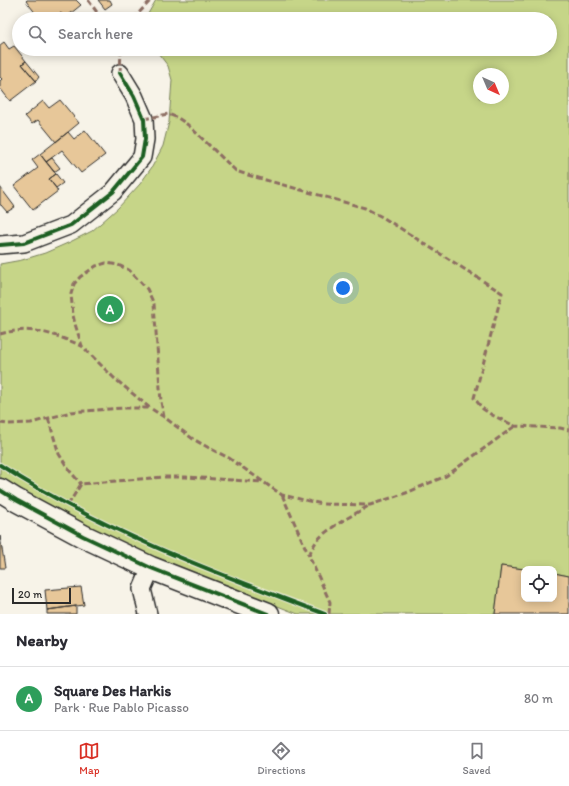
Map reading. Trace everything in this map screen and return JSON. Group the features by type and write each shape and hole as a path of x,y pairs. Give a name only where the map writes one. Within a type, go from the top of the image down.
{"street":[{"path":"0,245 24,244 71,225 112,192 142,157 145,139 144,119 134,96 120,72"},
{"path":"0,490 83,536 151,568 268,614"},
{"path":"148,614 142,589 151,568"}],"green space":[{"path":"156,0 569,0 569,576 557,574 557,566 521,566 521,569 501,566 495,614 298,614 158,559 108,537 64,514 0,477 0,264 22,260 45,253 70,242 92,231 118,208 140,184 152,167 163,146 169,122 172,80 168,66 160,56 557,56 557,12 149,12"}],"building":[{"path":"76,0 81,5 72,12 35,12 26,1"},
{"path":"98,0 110,0 112,4 105,9"},
{"path":"4,42 9,49 12,47 12,56 22,56 26,61 22,64 36,81 10,101 0,88 0,81 2,79 0,77 0,45"},
{"path":"26,61 39,77 36,81 22,64"},
{"path":"60,100 79,123 56,142 38,120 32,124 25,116 43,101 49,108"},
{"path":"85,130 105,155 81,173 62,150 46,162 40,154 68,132 74,139"},
{"path":"40,154 56,174 49,179 58,191 33,210 14,186 38,168 32,160"},
{"path":"52,158 60,168 54,172 46,162"},
{"path":"56,174 63,183 56,188 49,179"},
{"path":"0,187 15,207 7,212 0,205"},
{"path":"0,536 5,568 0,568"},
{"path":"501,566 521,569 521,602 557,602 557,574 569,576 569,614 495,614"},
{"path":"81,587 84,605 47,610 45,590"},
{"path":"76,606 76,614 47,614 47,610"}],"marked path":[{"path":"88,0 97,12"},
{"path":"140,12 151,0"},
{"path":"120,73 121,56"},
{"path":"144,119 168,114 178,118 188,125 236,171 365,208 384,218 502,293 474,398 483,409 515,426 560,428 569,430"},
{"path":"164,417 161,402 154,304 147,289 129,270 118,265 106,263 96,266 80,277 74,284 71,294 73,315 82,346 114,378 150,408 193,439 229,458 282,495 322,504 370,505 406,493 446,476 515,426"},
{"path":"0,334 22,330 42,332 82,346"},
{"path":"0,423 31,423 71,412 123,408 150,408"},
{"path":"48,418 59,454 69,470 81,484"},
{"path":"68,505 81,484 163,477 262,482"},
{"path":"282,495 309,556"},
{"path":"329,614 330,602 309,556 310,553 317,541 330,529 370,505"}],"cycle path":[{"path":"0,245 24,243 71,225 113,192 142,157 145,139 144,119 134,96 120,73"},
{"path":"0,465 77,510 117,530 199,566 325,614"},
{"path":"0,490 83,536 151,568 268,614"}],"place":[{"name":"Square Des Harkis","path":"110,309"}]}
